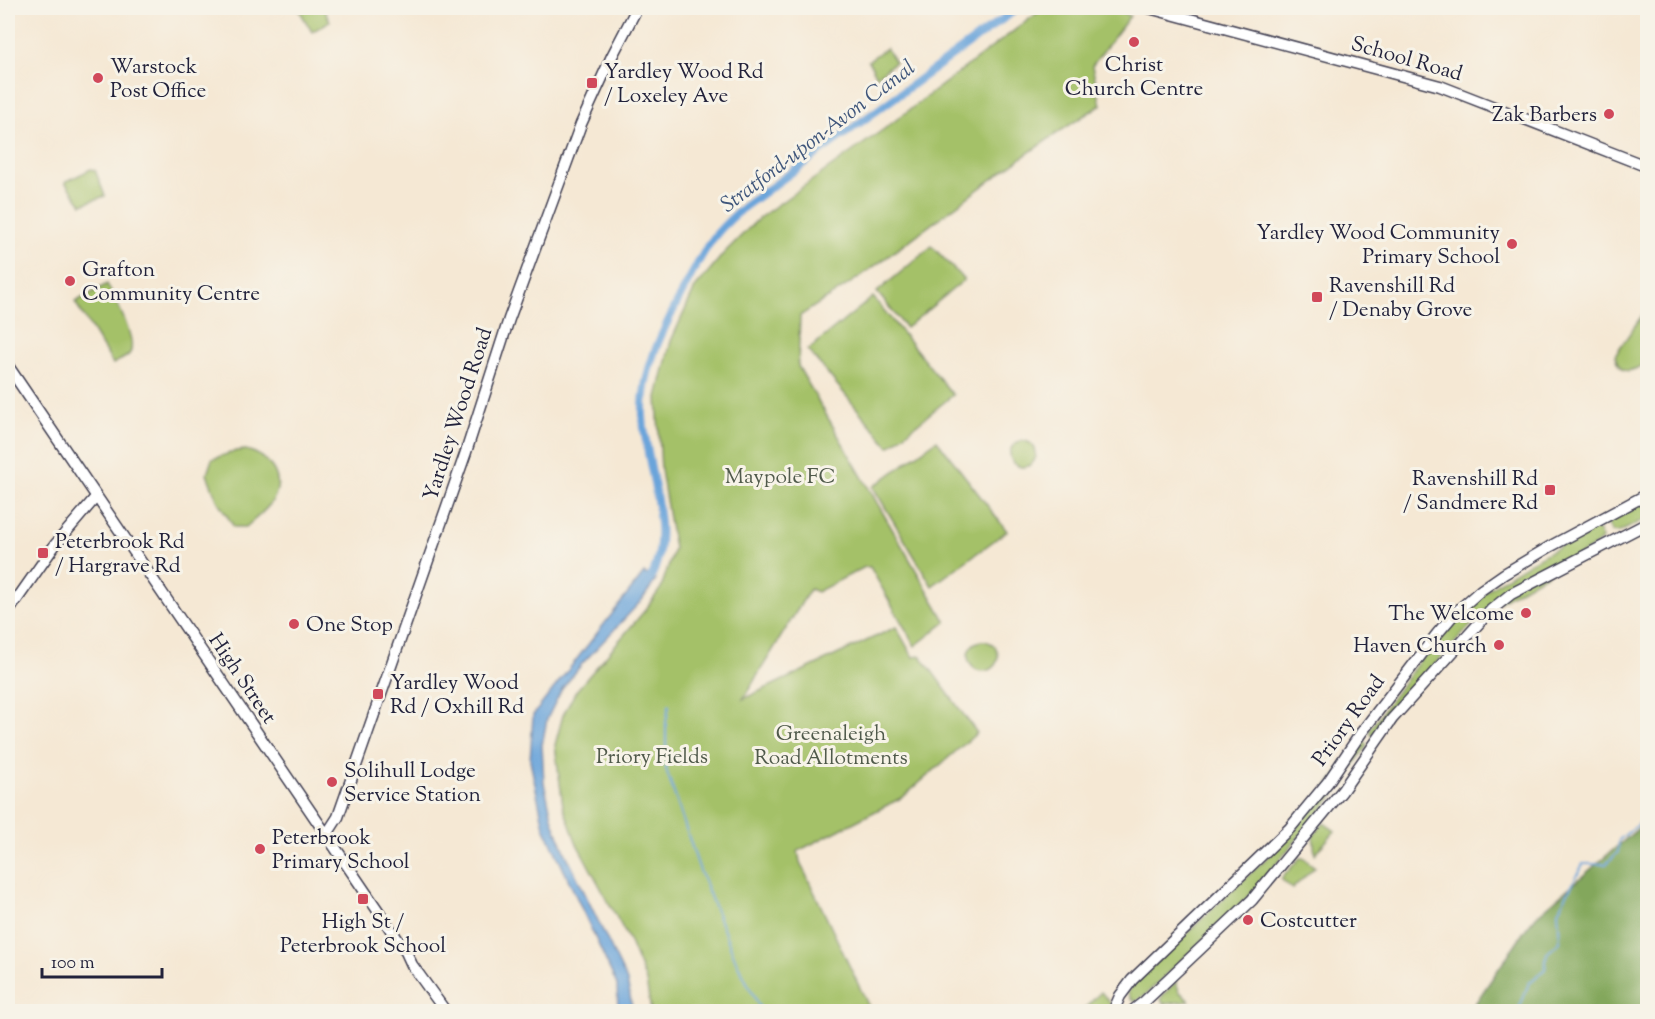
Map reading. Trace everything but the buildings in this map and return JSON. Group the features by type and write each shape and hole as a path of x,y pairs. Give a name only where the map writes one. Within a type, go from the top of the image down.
{"street":[{"name":"Yardley Wood Road","path":"324,832 329,831 338,817 466,452 509,319 580,124 637,8"},
{"name":"School Road","path":"1149,8 1440,86 1647,167"},
{"name":"High Street","path":"8,366 406,952 412,965 446,1011"},
{"name":"Priory Road","path":"1113,1011 1120,996 1132,980 1290,828 1328,782 1361,733 1454,614 1481,590 1551,546 1647,494"},
{"path":"8,612 55,546 96,497"},
{"name":"Priory Road","path":"1131,1011 1145,1001 1252,900 1342,791 1374,743 1445,659 1498,605 1511,594 1647,523"},
{"path":"1361,733 1374,743"}],"green space":[{"path":"298,8 327,8 324,9 330,21 312,32"},
{"path":"1044,8 1116,8 1130,16 1092,66 1101,105 1042,143 863,274 800,316 798,366 946,622 915,646 870,567 865,567 817,592 810,589 743,699 896,627 913,657 921,656 977,733 903,797 798,851 800,862 871,1011 651,1011 646,981 629,940 577,844 563,806 555,745 563,715 576,691 661,588 674,549 661,470 657,397 671,341 695,288 724,253 759,218 884,129"},
{"path":"886,48 895,62 877,76 868,61"},
{"path":"91,169 95,170 105,196 82,204 65,182"},
{"path":"932,246 964,280 906,328 877,292"},
{"path":"107,284 124,318 132,347 129,355 113,364 75,302"},
{"path":"873,297 953,395 889,447 808,350"},
{"path":"1647,308 1647,363 1636,369 1623,370 1615,355"},
{"path":"937,440 1007,531 932,586 873,487"},
{"path":"1023,441 1032,445 1036,454 1032,463 1023,467 1014,463 1010,454 1014,445"},
{"path":"246,450 261,457 273,468 276,475 276,491 268,507 246,527 234,527 217,500 207,474 212,459"},
{"path":"1647,498 1647,518 1618,533 1612,532 1607,520"},
{"path":"1593,528 1599,531 1602,539 1596,545 1484,611 1402,700 1375,735 1371,735 1370,729 1409,676 1436,640 1466,608 1508,576"},
{"path":"983,641 994,645 998,656 994,667 983,671 972,667 968,656 972,645"},
{"path":"1360,743 1366,743 1367,746 1334,795 1251,894 1146,994 1136,1001 1130,998 1128,992 1135,982 1295,829"},
{"path":"1647,821 1647,1011 1470,1011 1536,916"},
{"path":"1324,823 1335,831 1315,854 1313,836"},
{"path":"1300,858 1315,867 1292,889 1281,879"},
{"path":"1176,982 1179,991 1189,1001 1163,1003 1161,999 1163,995"},
{"path":"1101,992 1111,1004 1111,1011 1081,1012"}],"water":[{"path":"644,573 656,580 642,600 582,664 562,689 547,719 542,745 544,783 553,821 566,854 627,981 633,1011 618,1011 617,985 544,827 530,761 533,715"}],"waterway":[{"name":"Stratford-upon-Avon Canal","path":"646,585 655,567 660,546 660,525 645,436 643,399 650,367 661,336 708,246 723,226 744,207 1018,8"},
{"path":"669,705 666,722 666,769 700,871 736,961 762,1012"},
{"path":"1518,1012 1529,983 1545,969 1547,953 1560,942 1558,911 1583,864 1606,864 1618,852 1619,840 1648,816"}],"place":[{"name":"Christ Church Centre","path":"1134,42"},
{"name":"Warstock Post Office","path":"98,78"},
{"name":"Yardley Wood Rd / Loxeley Ave","path":"592,83"},
{"name":"Zak Barbers","path":"1609,114"},
{"name":"Yardley Wood Community Primary School","path":"1512,244"},
{"name":"Grafton Community Centre","path":"70,281"},
{"name":"Ravenshill Rd / Denaby Grove","path":"1317,297"},
{"name":"Ravenshill Rd / Sandmere Rd","path":"1550,490"},
{"name":"Peterbrook Rd / Hargrave Rd","path":"43,553"},
{"name":"The Welcome","path":"1526,613"},
{"name":"One Stop","path":"294,624"},
{"name":"Haven Church","path":"1499,645"},
{"name":"Yardley Wood Rd / Oxhill Rd","path":"378,694"},
{"name":"Solihull Lodge Service Station","path":"332,782"},
{"name":"Peterbrook Primary School","path":"260,849"},
{"name":"High St / Peterbrook School","path":"363,899"},
{"name":"Costcutter","path":"1248,920"}],"park label":[{"name":"Maypole FC","path":"780,476"},
{"name":"Greenaleigh Road Allotments","path":"831,745"},
{"name":"Priory Fields","path":"652,756"}]}
